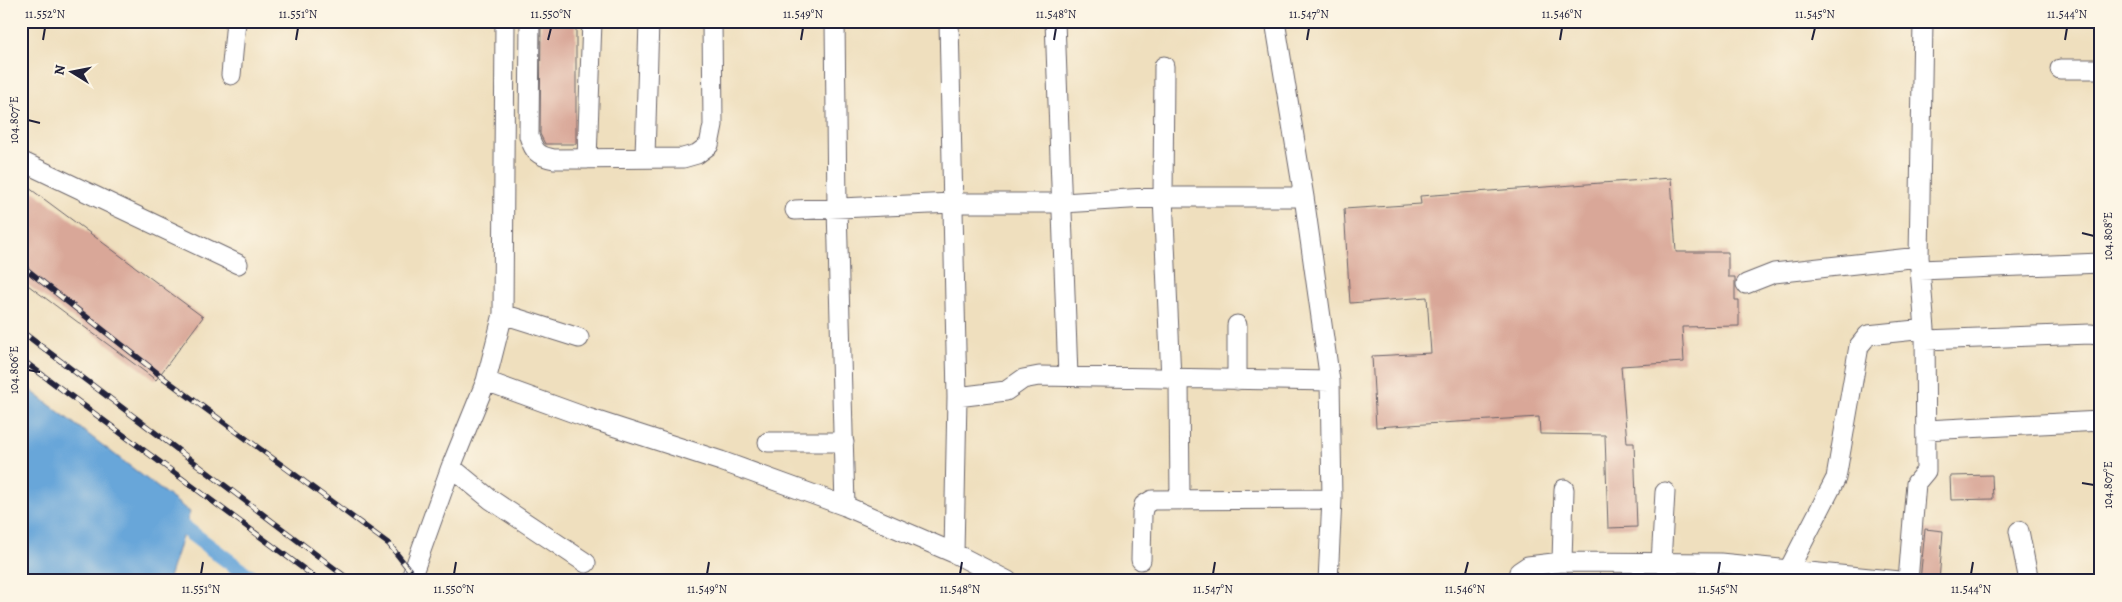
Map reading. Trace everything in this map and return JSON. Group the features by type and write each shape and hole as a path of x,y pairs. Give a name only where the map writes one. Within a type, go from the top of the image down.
{"street":[{"path":"231,76 236,21"},
{"path":"410,581 451,467 486,381 503,314 505,21"},
{"path":"530,21 529,136 533,150 540,156 554,159 683,158 697,154 709,145 713,125 712,21"},
{"path":"587,159 592,21"},
{"path":"645,157 649,21"},
{"path":"835,21 837,208 846,506"},
{"path":"949,21 957,397 954,553"},
{"path":"1055,21 1068,376"},
{"path":"1275,21 1304,197 1330,381 1332,499 1328,581"},
{"path":"1908,581 1916,483 1926,471 1925,334 1919,264 1923,21"},
{"path":"1164,66 1163,198 1175,379 1180,500"},
{"path":"2060,69 2101,69"},
{"path":"21,161 238,264"},
{"path":"795,210 954,203 1062,203 1163,198 1304,197"},
{"path":"1746,284 1774,273 1919,264 2101,263"},
{"path":"503,314 579,338"},
{"path":"1237,325 1238,380"},
{"path":"1788,575 1836,478 1859,346 1868,335 2090,334 2098,335 2101,338"},
{"path":"957,397 1006,391 1023,379 1039,376 1330,381"},
{"path":"486,381 846,506 954,553 1008,581"},
{"path":"1926,430 2101,421"},
{"path":"768,442 844,442"},
{"path":"451,467 490,499 586,563"},
{"path":"1562,562 1564,490"},
{"path":"1661,563 1665,492"},
{"path":"1141,560 1142,514 1144,505 1152,500 1161,498 1180,500 1332,499"},
{"path":"2019,531 2029,581"},
{"path":"1517,581 1519,572 1528,566 1562,562 1720,563 1788,575 1900,581"}],"water":[{"path":"21,383 190,512 168,581 21,581"}],"building":[{"path":"541,22 576,22 576,144 545,144 540,134"},
{"path":"1671,178 1676,252 1728,252 1728,277 1735,277 1735,300 1739,300 1739,326 1682,327 1684,362 1621,366 1627,443 1634,443 1637,527 1608,528 1605,435 1540,434 1539,417 1376,427 1372,356 1431,353 1427,297 1350,303 1344,209 1421,204 1420,196"},
{"path":"21,182 203,317 156,380 21,280"},
{"path":"1992,475 1993,499 1951,500 1950,476"},
{"path":"1925,529 1943,531 1939,581 1920,581"}],"waterway":[{"path":"167,515 255,581"}],"railway":[{"path":"21,265 165,379 389,544 418,581"},
{"path":"21,331 351,581"},
{"path":"21,359 320,581"}]}
